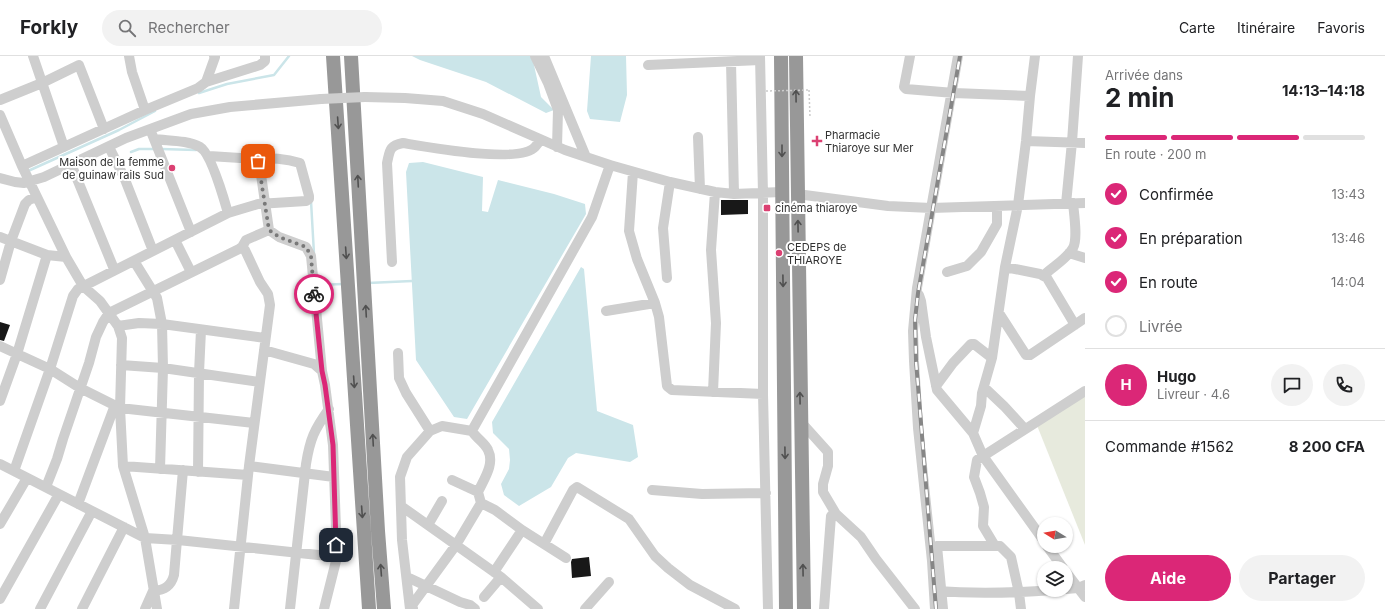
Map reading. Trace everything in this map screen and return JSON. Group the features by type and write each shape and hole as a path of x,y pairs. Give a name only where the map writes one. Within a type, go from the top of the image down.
{"highway":[{"path":"334,56 369,609"},
{"path":"351,56 378,531 384,609"},
{"path":"781,56 786,609"},
{"path":"796,56 804,609"}],"street":[{"path":"33,56 64,147"},
{"path":"129,56 132,72 145,110"},
{"path":"206,82 215,57 214,56"},
{"path":"22,166 145,110 198,88 206,82 260,65 265,61 265,56"},
{"path":"535,56 548,83 558,110 557,147"},
{"path":"544,56 586,157"},
{"path":"910,56 904,88 951,93 1030,96"},
{"path":"935,609 918,428 913,331 917,288 958,56"},
{"path":"973,433 992,358 1005,267 1018,205 1035,56"},
{"path":"1043,276 1074,247 1075,239 1069,204 1078,56"},
{"path":"648,65 731,62 760,58 768,609"},
{"path":"731,62 734,194"},
{"path":"0,100 42,83 79,65 104,129"},
{"path":"0,178 15,182 29,182 44,177 150,128 191,114 230,107 321,99 365,97 443,101 483,114 557,147 586,157 633,172 700,189 734,194 763,194 782,192"},
{"path":"0,115 29,182 66,257 83,286 100,301 118,326 122,338 117,407 123,466 145,538 157,609"},
{"path":"150,128 191,232"},
{"path":"698,137 700,189"},
{"path":"154,139 188,142 202,148 209,156 228,213"},
{"path":"392,262 387,163 390,149 403,143 482,154 511,155 535,148 540,139"},
{"path":"1026,141 1085,142"},
{"path":"109,147 124,177 153,251"},
{"path":"14,471 50,370 73,296 78,289 114,269 134,261 228,213 250,206 306,201 309,198 300,164 262,158 209,156"},
{"path":"256,158 258,161 266,204 269,230 279,237 306,247 311,256 322,371 329,409 333,445 337,557 324,609"},
{"path":"71,164 114,269"},
{"path":"472,431 592,217 610,165"},
{"path":"633,172 629,232 637,259 655,303 659,318 667,386 672,390 764,394"},
{"path":"667,278 663,228 670,182"},
{"path":"713,392 716,323 711,250 715,192"},
{"path":"797,194 888,206 931,208 1085,203"},
{"path":"0,280 11,241 25,204 29,200 36,197"},
{"path":"948,272 967,266 981,252 997,224 997,206"},
{"path":"46,487 57,459 89,363 96,337 109,313 242,247 246,240 269,230"},
{"path":"0,237 47,255 66,257"},
{"path":"175,240 191,272"},
{"path":"234,609 248,470 270,305 268,294 242,247"},
{"path":"1069,253 1085,258"},
{"path":"0,401 47,255"},
{"path":"134,261 157,298 162,324 163,368 160,469"},
{"path":"1005,267 1040,274 1047,278 1075,324"},
{"path":"917,288 921,301 926,337 937,390 973,433 982,456 1037,532"},
{"path":"606,311 655,303"},
{"path":"999,313 1026,355 1030,355 1085,318"},
{"path":"118,326 139,323 162,324 265,338"},
{"path":"198,472 201,330"},
{"path":"936,386 953,363 971,344 974,344 992,358"},
{"path":"0,346 50,370 80,388 117,407 254,423"},
{"path":"264,350 314,364 322,371"},
{"path":"398,353 399,378 406,393 430,431"},
{"path":"121,365 163,368 259,382"},
{"path":"984,387 1025,429"},
{"path":"996,546 983,526 984,507 974,477 977,460 1085,392"},
{"path":"78,504 92,468 105,427 117,407"},
{"path":"290,609 305,473 310,443 316,427 329,409"},
{"path":"801,422 828,452 828,466 823,484 823,492 836,514 861,537 876,559 916,609"},
{"path":"412,609 402,540 400,477 407,457 430,431 442,426 472,431"},
{"path":"412,609 426,585 456,545 481,503 478,492 491,462 488,450 474,436 472,431"},
{"path":"0,464 145,538 178,540 240,548 337,557"},
{"path":"123,466 198,472 248,470 305,473 334,477"},
{"path":"153,591 166,588 172,582 174,575 183,470"},
{"path":"0,524 27,478"},
{"path":"452,480 478,492"},
{"path":"544,544 576,487 629,519 655,556 690,585 735,609"},
{"path":"652,490 702,494 766,493"},
{"path":"0,599 59,494"},
{"path":"428,525 442,501"},
{"path":"481,503 496,510 522,530 566,558"},
{"path":"401,506 498,574 533,608"},
{"path":"40,609 92,511"},
{"path":"824,609 831,516 836,514"},
{"path":"82,609 124,527"},
{"path":"484,597 522,530"},
{"path":"943,609 937,546 1000,546 1011,556 1021,609"},
{"path":"407,576 460,602 470,605 475,609"},
{"path":"1073,579 1081,586 1085,597"},
{"path":"585,609 609,582"},
{"path":"145,609 153,591"},
{"path":"934,591 960,593 1037,591"}],"path":[{"path":"766,92 809,90 810,117"}],"shaded area":[{"path":"1085,394 1085,545 1036,423"}],"water":[{"path":"412,56 532,56 541,97 554,110 546,113 486,82"},
{"path":"591,56 626,56 627,95 620,122 590,119 587,111"},
{"path":"423,162 483,177 482,211 488,212 498,180 554,194 585,204 586,214 467,419 454,417 416,360 406,172 409,163"},
{"path":"581,267 584,269 597,411 633,425 638,457 630,462 576,453 568,458 551,487 519,506 504,495 501,484 509,469 509,449 493,433 492,422"}],"building":[{"path":"721,200 748,200 748,214 721,215"},
{"path":"0,322 10,325 4,341 0,340"},
{"path":"589,557 591,576 572,578 572,559"}],"waterway":[{"path":"199,93 227,84 274,75 289,56"},
{"path":"28,171 119,130 155,111"},
{"path":"131,152 139,149 156,149"},
{"path":"161,149 196,150"},
{"path":"311,201 314,254"},
{"path":"368,283 412,281"},
{"path":"316,285 343,284"}],"railway":[{"path":"936,609 916,361 915,320 918,293 960,56"}],"way so far":[{"path":"258,161 269,230 279,237 306,247 311,256 314,294"}],"place":[{"name":"Pharmacie Thiaroye sur Mer","path":"817,141"},
{"name":"Maison de la femme de guinaw rails Sud","path":"172,168"},
{"name":"cinéma thiaroye","path":"767,208"},
{"name":"CEDEPS de THIAROYE","path":"779,253"}],"route":[{"path":"314,294 322,371 329,409 333,445 336,545"}]}
